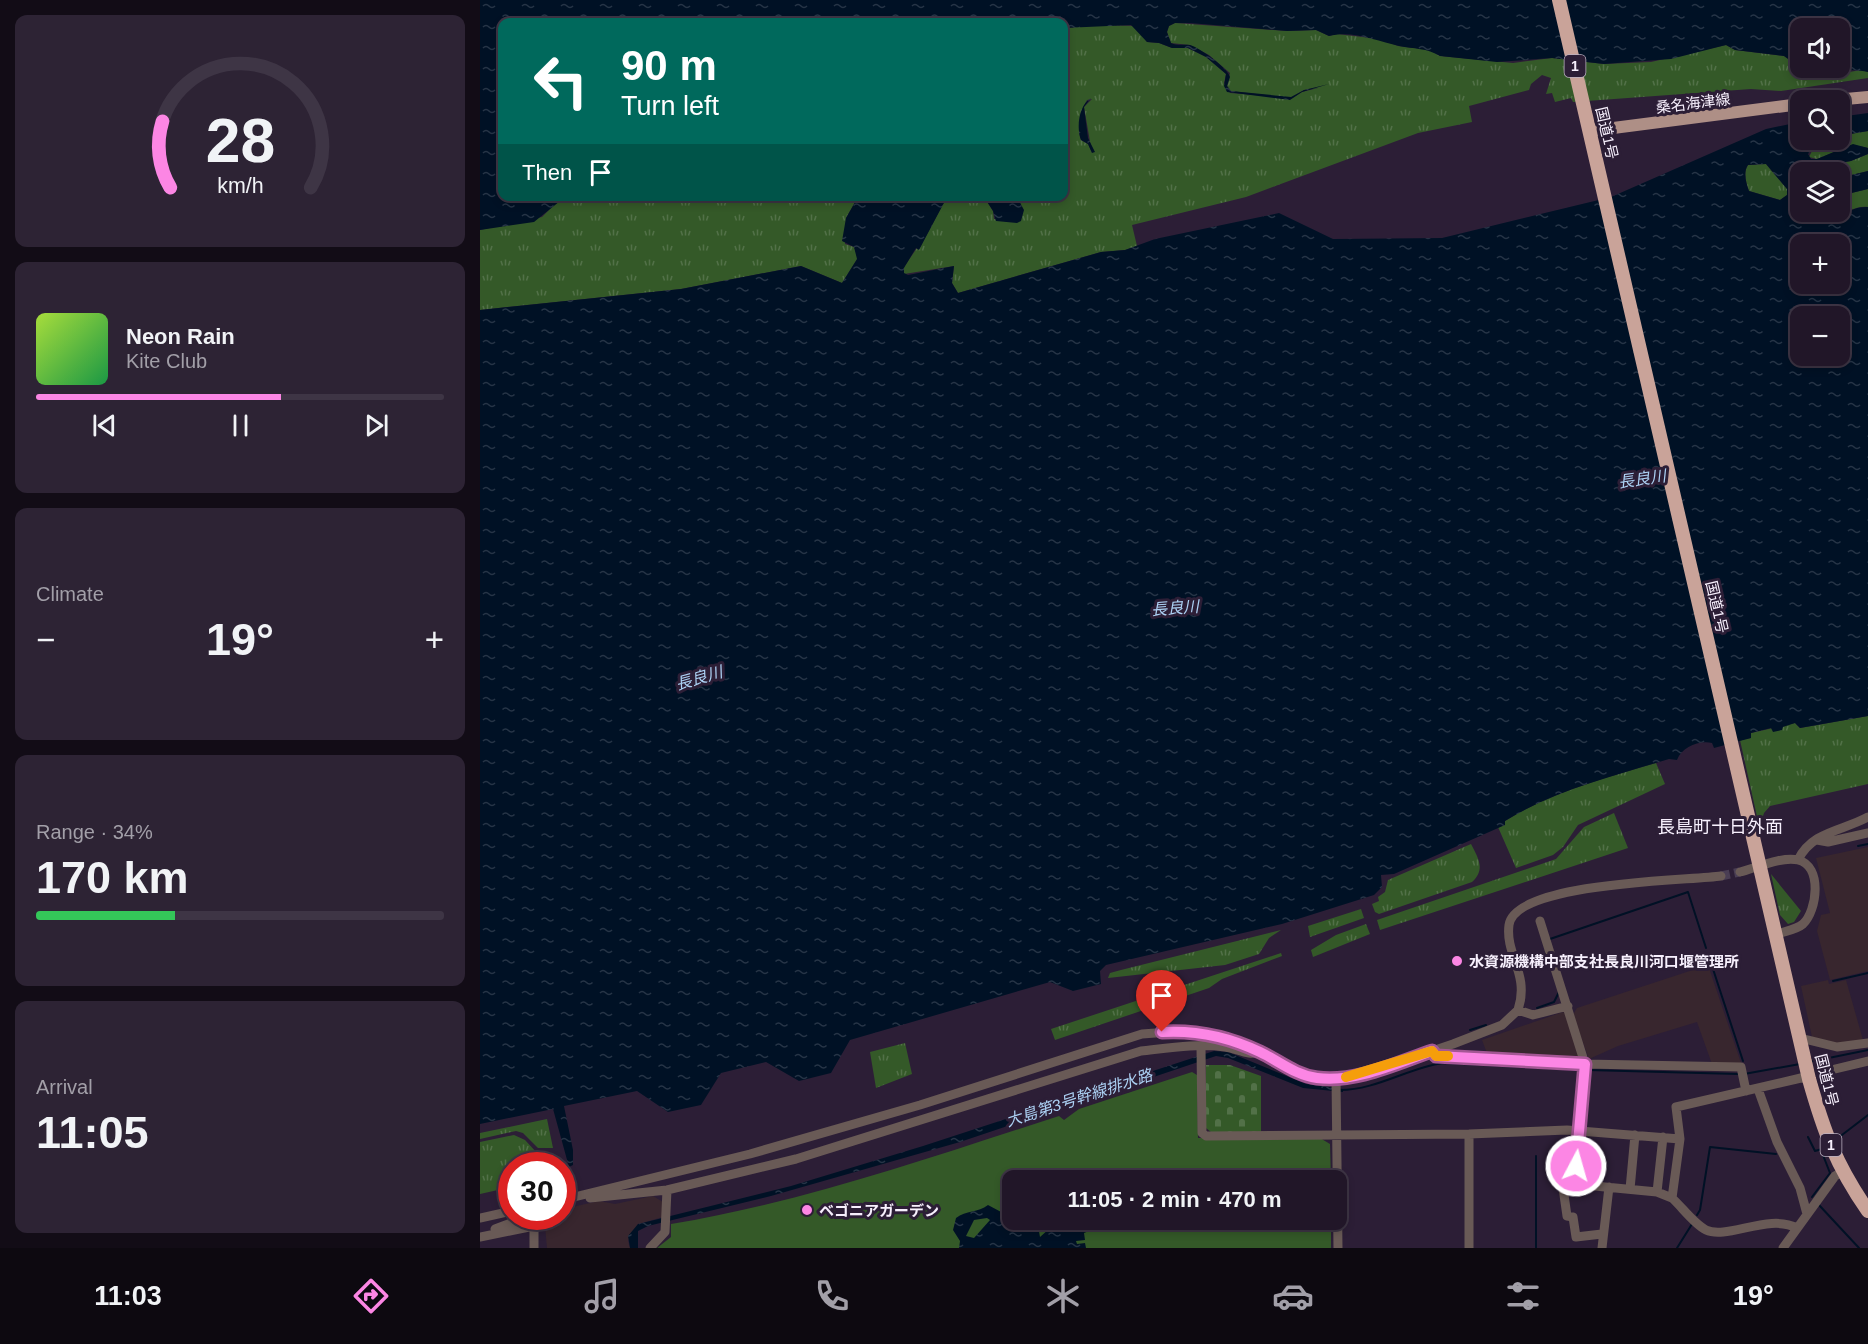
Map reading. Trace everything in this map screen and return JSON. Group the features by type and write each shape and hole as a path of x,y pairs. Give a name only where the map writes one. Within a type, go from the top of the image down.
{"highway":[{"name":"国道1号","path":"1559,0 1594,131 1808,1076 1822,1125 1842,1172 1868,1211"}],"main road":[{"path":"1850,99 1868,97"},
{"name":"桑名海津線","path":"1594,131 1790,105"}],"street":[{"path":"1798,860 1805,849 1816,840 1843,826 1868,817"},
{"path":"1816,840 1828,842 1868,834"},
{"path":"1740,872 1798,860 1808,866 1814,876 1812,909 1801,925 1777,934"},
{"path":"576,1198 750,1154 920,1105 1142,1034 1183,1031 1219,1036 1261,1052 1296,1072 1315,1078 1336,1081 1373,1071 1502,1025 1518,1010 1523,988 1509,926 1514,913 1521,908 1557,896 1632,883 1720,876"},
{"path":"1540,921 1568,1006 1584,1068 1574,1184 1572,1188 1563,1188 1567,1216 1574,1217 1576,1237 1602,1234"},
{"path":"1518,1010 1533,1015 1568,1006"},
{"path":"1801,1043 1837,1047 1868,1043"},
{"path":"576,1199 667,1190 807,1155 1141,1051 1201,1054 1226,1047 1251,1055 1261,1052"},
{"path":"1432,1051 1436,1056 1584,1068 1742,1074 1746,1091"},
{"path":"1201,1054 1202,1133 1206,1136 1580,1131 1680,1139"},
{"path":"1831,1070 1868,1061"},
{"path":"1672,1198 1680,1139 1676,1107 1808,1076"},
{"path":"1336,1081 1338,1248"},
{"path":"1758,1089 1777,1142 1800,1188 1807,1214"},
{"path":"1469,1134 1469,1248"},
{"path":"1630,1189 1635,1135"},
{"path":"1657,1192 1663,1137"},
{"path":"1783,1248 1835,1176 1842,1172"},
{"path":"1574,1184 1657,1192 1672,1198 1706,1230 1725,1232 1749,1225 1789,1224 1797,1228"},
{"path":"1602,1248 1609,1187"},
{"path":"650,1248 663,1236 666,1226 667,1190"},
{"path":"480,1218 498,1214"},
{"path":"480,1236 534,1226 534,1248"},
{"path":"480,1236 498,1229"}],"shaded area":[{"path":"1868,847 1868,971 1830,980 1817,931 1821,915 1830,913 1816,858"},
{"path":"1708,965 1741,1063 1712,1064 1697,1022 1618,1046 1589,1059 1573,1015 1577,1008"},
{"path":"1828,980 1829,984 1846,980 1863,1040 1838,1045 1812,1037 1801,986"},
{"path":"1563,1012 1566,1014 1580,1058 1577,1060 1488,1056 1482,1040"},
{"path":"653,1196 663,1202 663,1217 638,1224 628,1241 630,1248 547,1248 545,1230 576,1230 576,1206 599,1201 615,1204"}],"green space":[{"path":"1175,23 1287,31 1316,30 1329,36 1337,34 1379,39 1398,46 1430,50 1440,56 1513,63 1552,58 1604,64 1651,62 1726,45 1735,50 1784,56 1790,60 1790,78 1850,78 1850,72 1862,70 1868,72 1868,78 1781,91 1751,89 1573,102 1571,98 1555,102 1552,93 1546,94 1551,78 1542,75 1531,84 1529,90 1469,106 1472,122 1418,133 1246,197 1132,225 1137,246 1125,250 1101,252 958,293 952,283 954,266 904,274 904,267 917,248 919,249 945,201 987,201 993,211 994,219 1009,222 1021,205 1019,201 1068,201 1068,28 1101,25 1135,26 1147,42 1159,43 1172,48 1188,48 1206,57 1226,74 1224,83 1230,93 1289,98 1231,91 1227,86 1230,73 1209,55 1190,45 1171,43 1167,32 1169,26","holes":["1084,107 1092,153 1088,144 1081,140 1079,130"]},
{"path":"1868,131 1868,148 1850,147 1850,134"},
{"path":"1812,150 1839,150 1817,159 1809,157"},
{"path":"1868,154 1868,171 1850,175 1850,162 1845,162"},
{"path":"1766,164 1787,189 1787,195 1780,200 1749,191 1746,168 1748,165"},
{"path":"1868,189 1868,207 1850,210 1850,193"},
{"path":"558,201 856,201 846,218 845,244 854,247 858,258 842,283 801,266 681,289 480,310 480,230 542,217"},
{"path":"1868,716 1868,784 1770,806 1761,822 1758,821 1740,740 1751,738 1751,733 1795,723 1800,728"},
{"path":"1656,763 1665,784 1578,825 1563,847 1553,855 1516,868 1498,827 1505,825 1505,821 1560,794"},
{"path":"1614,813 1628,848 1380,930 1377,920 1556,859 1584,827"},
{"path":"1471,844 1480,868 1472,882 1379,914 1375,912 1372,904 1379,901 1378,897 1385,892 1388,880"},
{"path":"1771,874 1801,911 1794,922 1788,924 1780,915"},
{"path":"1361,909 1364,918 1310,937 1308,926"},
{"path":"1366,924 1370,934 1313,957 1311,950 1336,935"},
{"path":"1281,930 1269,938 1259,954 1225,965 1108,978 1110,973"},
{"path":"1281,953 1282,956 1222,979 1209,988 1055,1040 1051,1029"},
{"path":"905,1043 912,1074 876,1088 870,1052"},
{"path":"1206,1065 1230,1065 1261,1076 1261,1133 1211,1132 1206,1128"},
{"path":"1192,1072 1197,1075 1198,1138 1320,1138 1330,1144 1331,1170 1002,1170 1002,1230 1331,1230 1331,1248 657,1248 671,1237 671,1224 770,1204 818,1191 1059,1116 1064,1120 1079,1109"},
{"path":"547,1119 553,1148 538,1148 523,1133 516,1131 480,1139 480,1133"},
{"path":"514,1135 525,1140 536,1152 498,1152 498,1190 480,1194 480,1142"}],"water":[{"path":"480,0 1868,0 1868,72 1850,70 1850,18 1790,18 1790,60 1784,56 1735,50 1726,45 1671,59 1604,64 1552,58 1497,62 1440,56 1425,50 1355,35 1329,36 1316,30 1287,31 1189,23 1175,23 1169,26 1167,32 1171,43 1190,45 1213,59 1228,73 1230,77 1227,86 1231,91 1291,97 1304,90 1329,84 1302,92 1290,100 1227,92 1224,86 1226,74 1206,57 1188,48 1172,48 1159,43 1147,42 1131,25 1068,28 1068,18 498,18 498,201 560,201 534,222 480,230"},
{"path":"1091,98 1084,107 1088,138 1095,152 1092,153 1088,144 1081,140 1079,129 1081,111 1087,101"},
{"path":"1868,113 1868,131 1850,134 1850,115"},
{"name":"長良川","path":"1790,124 1790,150 1811,150 1808,154 1811,159 1817,159 1839,150 1850,150 1850,145 1853,144 1868,148 1868,154 1851,161 1790,162 1790,222 1850,222 1850,211 1868,207 1868,716 1800,728 1795,723 1783,727 1782,730 1773,732 1771,728 1751,733 1751,738 1714,748 1712,743 1697,744 1683,751 1677,760 1669,759 1564,792 1524,810 1505,821 1505,825 1394,874 1381,875 1382,887 1374,895 1282,924 1106,965 1100,971 1101,984 1073,991 1050,982 850,1040 831,1073 799,1081 766,1062 721,1073 701,1105 668,1112 637,1091 564,1106 573,1152 565,1152 553,1109 480,1124 480,310 681,289 801,266 842,283 857,259 854,247 842,241 846,218 856,201 945,201 919,250 916,248 904,268 904,273 908,275 954,266 952,283 958,293 1101,252 1125,250 1155,239 1279,213 1333,239 1442,238 1611,197 1766,129","holes":["1766,164 1787,189 1787,195 1780,200 1749,191 1745,174 1748,165"]},
{"path":"1868,171 1868,189 1850,193 1850,175"},
{"path":"987,201 1019,201 1024,210 1021,221 1017,223 996,221"},
{"path":"1214,1051 1228,1052 1306,1084 1343,1089 1343,1092 1303,1088 1228,1058 1216,1056 960,1142 771,1196 648,1226 638,1231 638,1248 630,1248 628,1236 638,1224 791,1186 923,1146"},
{"path":"988,1205 1002,1212 1002,1230 1039,1230 1040,1237 1048,1230 1089,1230 1084,1233 1085,1240 1076,1241 1077,1244 1085,1243 1086,1248 959,1248 960,1241 953,1230 956,1218","holes":["987,1218 990,1220 974,1238 966,1236 974,1220"]}],"waterway":[{"path":"1858,846 1868,844"},
{"path":"1550,939 1688,892 1706,948"},
{"path":"1713,969 1743,1061"},
{"path":"1833,981 1868,973"},
{"path":"1537,1008 1554,1002 1559,992"},
{"path":"1470,1030 1486,1025"},
{"name":"大島第3号幹線排水路","path":"1809,1062 1868,1050"},
{"name":"大島第3号幹線排水路","path":"1340,1090 1379,1083 1417,1069 1443,1063 1582,1070"},
{"name":"大島第3号幹線排水路","path":"1744,1074 1800,1064"},
{"name":"大島第3号幹線排水路","path":"1588,1070 1738,1074"},
{"path":"1838,1138 1868,1115"},
{"path":"1808,1137 1815,1151 1822,1149"},
{"path":"1697,1215 1700,1210 1710,1147 1776,1154"},
{"path":"1812,1197 1830,1173 1821,1150"},
{"path":"1536,1156 1536,1248"},
{"path":"1819,1205 1859,1248"},
{"path":"1677,1248 1692,1224"}],"tunnel":[{"path":"1721,876 1740,872"}],"slow traffic":[{"path":"1346,1077 1373,1071 1432,1051 1436,1056 1448,1056"}],"place":[{"name":"水資源機構中部支社長良川河口堰管理所","path":"1457,961"},
{"name":"ベゴニアガーデン","path":"807,1210"}],"district":[{"name":"長島町十日外面","path":"1720,827"}],"route":[{"path":"1162,1032 1183,1031 1219,1036 1261,1052 1296,1072 1324,1079 1352,1077 1432,1051 1436,1056 1585,1064 1576,1166"}]}
